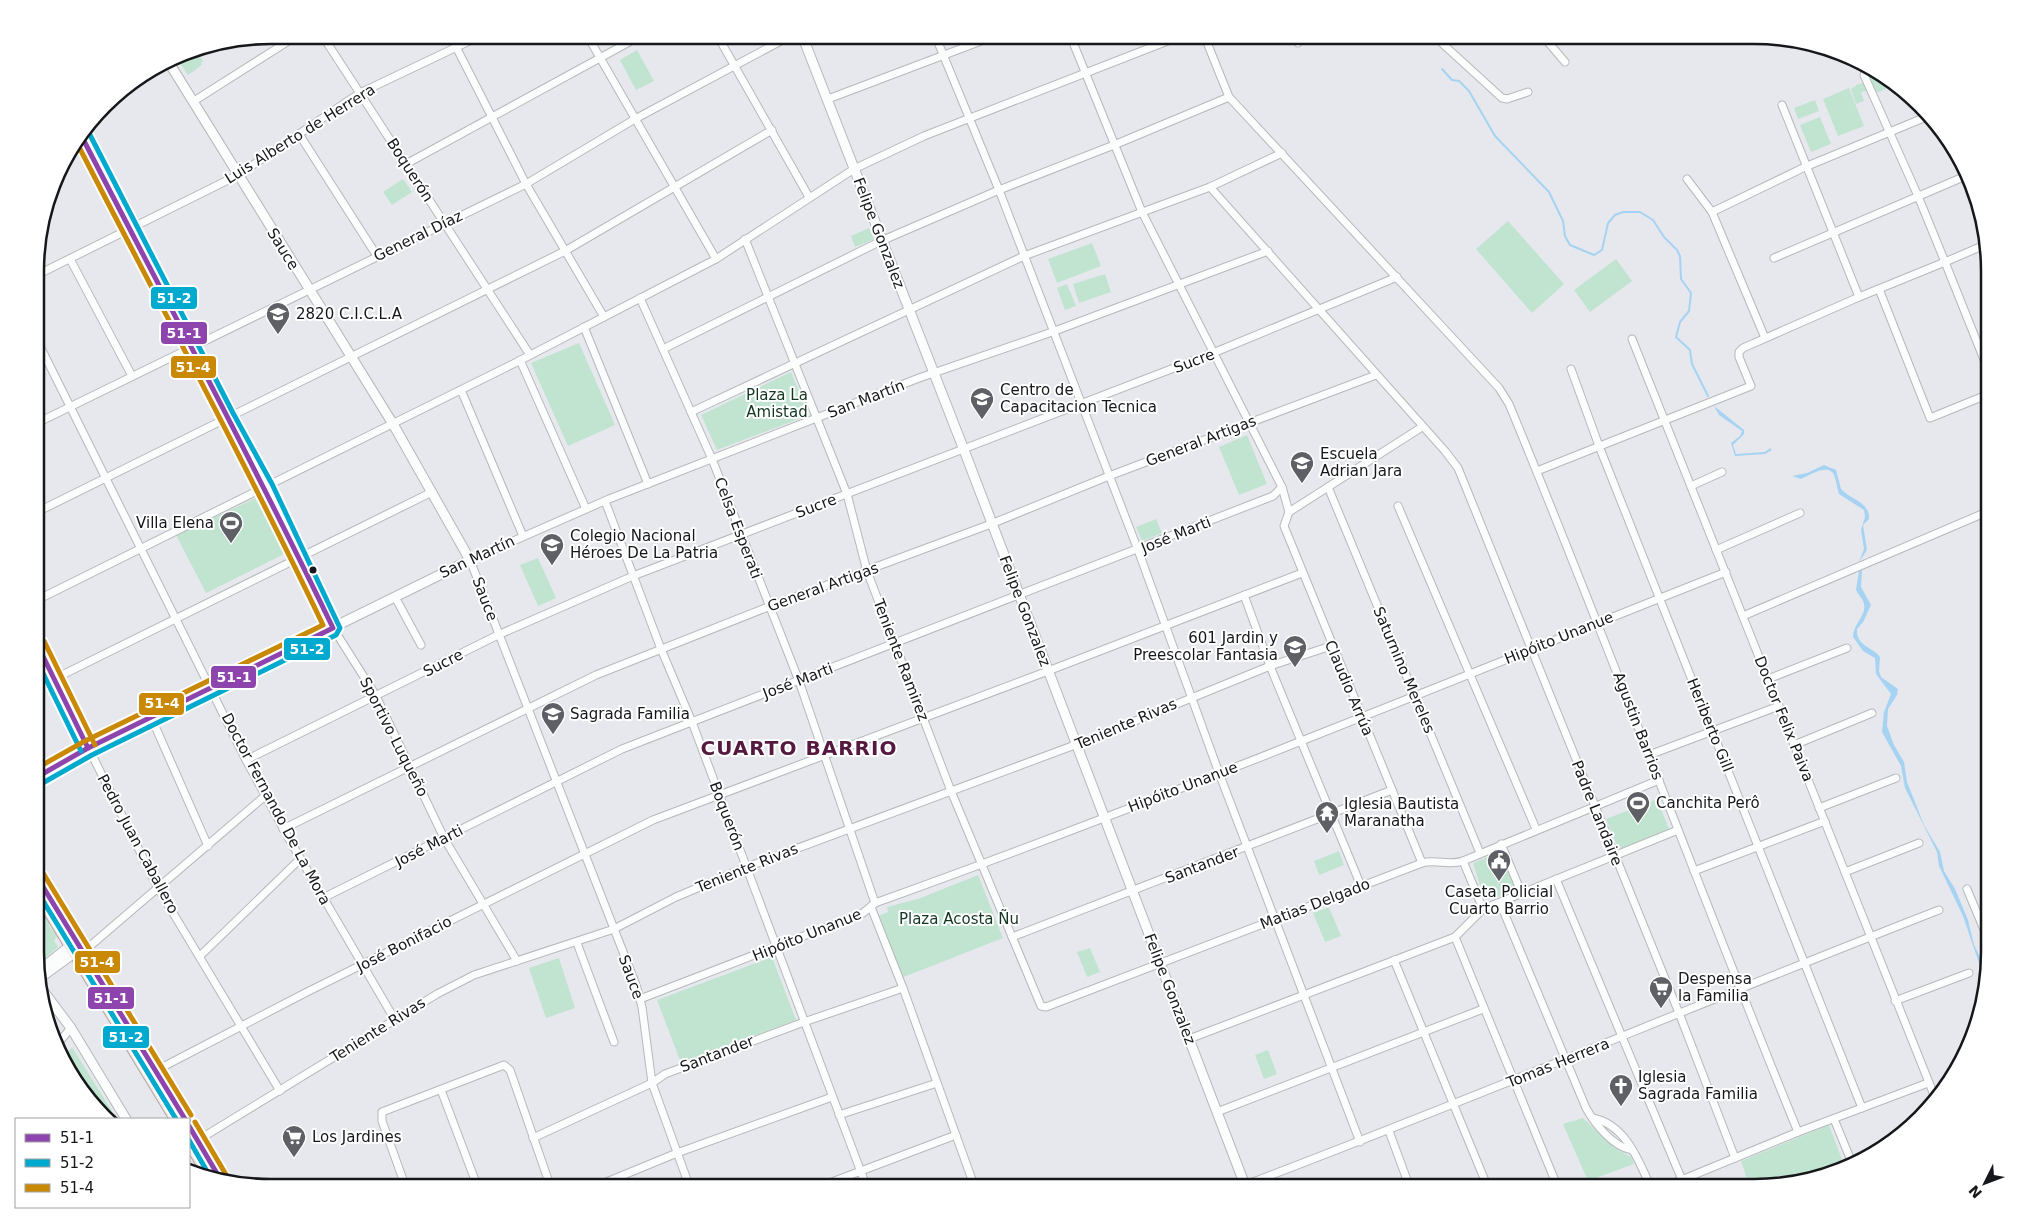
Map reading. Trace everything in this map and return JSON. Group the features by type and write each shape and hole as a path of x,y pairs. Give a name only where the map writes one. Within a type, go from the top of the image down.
{"main road":[{"path":"44,890 76,950 174,1118"},
{"path":"44,902 156,1071 183,1118"},
{"path":"192,1142 206,1170"},
{"path":"192,1142 215,1173"}],"street":[{"path":"194,101 284,44"},
{"name":"Boquerón","path":"328,44 530,355"},
{"path":"454,44 526,184 604,317"},
{"name":"Luis Alberto de Herrera","path":"44,272 238,175 360,93 465,44"},
{"path":"592,44 716,258"},
{"path":"406,164 626,44"},
{"path":"722,44 809,197"},
{"name":"General Díaz","path":"44,420 526,184 734,64 774,44"},
{"name":"Felipe Gonzalez","path":"806,44 1020,595 1243,1179"},
{"path":"939,44 999,190 1052,332 1138,550 1219,773 1249,847 1360,1142"},
{"path":"828,99 974,44"},
{"path":"1074,44 1142,212 1282,487 1289,512 1422,426"},
{"path":"44,597 461,390 716,258 854,169 924,136 1086,75 1162,44"},
{"path":"662,349 881,241 999,190 1114,145 1229,96 1208,44"},
{"path":"1444,44 1502,98 1507,99 1528,92"},
{"path":"1550,44 1565,62"},
{"name":"Sauce","path":"171,66 393,424 470,560 640,999 652,1083 687,1179"},
{"path":"1865,73 1864,75 1888,133 1918,196 1981,350"},
{"name":"Agustin Barrios","path":"1229,96 1499,388 1509,404 1597,622 1739,988 1798,1132"},
{"path":"1782,105 1805,167 1859,296"},
{"path":"1712,212 1805,167 1923,118"},
{"path":"44,508 565,251 772,130"},
{"path":"299,134 377,256"},
{"name":"Sportivo Luqueño","path":"85,141 226,417 265,487 333,628 376,696 444,838 517,961"},
{"path":"691,412 909,308 1024,256 1210,187 1282,153"},
{"path":"1774,258 1961,178"},
{"path":"1687,179 1712,212 1765,338"},
{"name":"Padre Landaire","path":"1210,187 1445,451 1458,468 1735,1158"},
{"name":"Teniente Ramirez","path":"745,239 847,494 867,571 923,719 1012,937"},
{"path":"1537,471 1751,386 1739,352 1743,348 1859,296 1980,247"},
{"name":"San Martín","path":"44,773 88,748 470,560 604,501 817,418 1268,251"},
{"path":"70,259 132,376"},
{"name":"Sucre","path":"246,760 498,635 633,576 1213,354 1397,277"},
{"path":"1879,289 1930,418 1981,398"},
{"name":"Celsa Esperati","path":"640,298 712,459 768,607 799,681 873,905 904,990"},
{"path":"584,327 648,484"},
{"name":"Doctor Felix Paiva","path":"1632,339 1932,1092"},
{"name":"Doctor Fernando De La Mora","path":"44,353 72,406 246,760 300,859 395,1020"},
{"path":"518,361 586,510"},
{"name":"Heriberto Gill","path":"1571,369 1599,446 1862,1108"},
{"name":"General Artigas","path":"283,829 596,675 768,607 991,524 1108,476 1376,375"},
{"path":"461,390 523,536"},
{"path":"1691,486 1722,472"},
{"name":"José Marti","path":"323,898 622,749 1138,550 1273,496 1282,487"},
{"name":"Saturnino Mereles","path":"1328,487 1480,853"},
{"path":"54,679 300,559 432,492"},
{"name":"Boquerón","path":"604,501 661,649 692,722 863,1179"},
{"path":"1398,506 1471,673 1536,829"},
{"name":"Claudio Arrúa","path":"1289,512 1284,521 1285,532 1422,863"},
{"path":"1716,550 1800,513"},
{"path":"1743,616 1981,515"},
{"name":"Hipóito Unanue","path":"640,999 777,948 863,913 873,905 1219,773 1726,572"},
{"name":"José Bonifacio","path":"156,1071 363,964 653,820 1165,627 1302,573"},
{"path":"1244,595 1270,666 1361,886"},
{"path":"395,597 421,645"},
{"name":"Teniente Rivas","path":"192,1142 437,994 474,975 577,943 614,929 676,897 747,867 1076,745 1192,696 1270,666 1331,646"},
{"path":"1768,679 1847,648"},
{"name":"Pedro Juan Caballero","path":"44,658 158,888 280,1090"},
{"path":"1649,755 1779,706"},
{"path":"1794,744 1872,713"},
{"path":"151,717 208,846"},
{"path":"1820,808 1896,778"},
{"name":"Matias Delgado","path":"1012,937 1039,1004 1045,1007 1422,863 1429,861 1456,863 1463,861 1536,829 1659,780"},
{"name":"Santander","path":"1012,937 1249,847 1392,790"},
{"path":"45,974 158,888 266,796"},
{"path":"1694,871 1825,822"},
{"path":"1189,1039 1455,937 1483,909 1678,830"},
{"path":"1845,872 1919,843"},
{"path":"1501,844 1522,894"},
{"path":"200,956 300,859"},
{"path":"1463,861 1483,909"},
{"path":"1556,879 1682,1179"},
{"path":"1967,889 1981,922"},
{"path":"1500,903 1586,1108 1612,1138 1626,1149 1632,1150 1638,1157 1647,1179"},
{"name":"Tomas Herrera","path":"1264,1179 1389,1131 1739,988 1939,910"},
{"path":"1455,937 1554,1179"},
{"path":"577,943 614,1042"},
{"path":"44,968 76,950"},
{"path":"1394,960 1484,1179"},
{"path":"1895,1001 1969,973"},
{"path":"904,990 972,1179"},
{"name":"Santander","path":"534,1138 652,1083 665,1074 804,1022 904,990"},
{"path":"48,997 72,1028 125,1118"},
{"path":"1217,1112 1483,1009"},
{"path":"61,1040 72,1028"},
{"path":"403,1179 381,1114 384,1111 506,1065 510,1070 548,1179"},
{"path":"839,1115 936,1083"},
{"path":"1684,1179 1798,1132 1928,1083"},
{"path":"441,1090 475,1179"},
{"path":"614,1179 677,1153 832,1097"},
{"path":"1834,1118 1850,1158"},
{"path":"1389,1131 1407,1179"},
{"path":"839,1179 956,1135"}],"green space":[{"path":"637,50 654,81 636,90 620,60"},
{"path":"199,55 203,61 202,65 188,75 180,63"},
{"path":"1867,73 1880,82 1886,89 1879,92 1870,90 1861,92 1864,101 1856,104 1851,89 1858,84 1865,83"},
{"path":"1849,88 1864,126 1838,136 1823,99"},
{"path":"1815,100 1819,111 1798,119 1794,108"},
{"path":"1820,117 1831,144 1811,152 1800,125"},
{"path":"403,179 412,192 392,205 383,192"},
{"path":"1508,221 1564,284 1532,313 1476,249"},
{"path":"869,228 874,239 855,247 851,236"},
{"path":"1092,243 1101,266 1057,283 1048,259"},
{"path":"1616,259 1632,281 1590,312 1574,290"},
{"path":"1105,274 1111,292 1079,303 1073,284"},
{"path":"1067,284 1076,306 1065,310 1057,288"},
{"path":"579,343 615,425 568,446 531,363"},
{"name":"Plaza La Amistad","path":"791,372 809,415 717,450 701,415"},
{"path":"1247,435 1267,484 1239,495 1219,447"},
{"name":"Villa Elena","path":"258,497 286,553 206,593 176,535"},
{"path":"1156,519 1162,533 1142,541 1136,527"},
{"path":"538,558 556,598 538,606 520,565"},
{"name":"Canchita Perô","path":"1657,799 1669,829 1619,850 1606,819"},
{"path":"1339,851 1344,865 1319,875 1314,861"},
{"path":"1499,852 1516,890 1493,899 1487,899 1483,895 1473,863"},
{"name":"Plaza Acosta Ñu","path":"978,875 1003,938 901,978 876,917 888,912 887,907 918,899"},
{"path":"1329,907 1341,936 1325,942 1313,913"},
{"path":"44,915 50,918 49,926 57,936 54,941 58,947 44,959"},
{"path":"1090,948 1100,972 1087,977 1077,952"},
{"path":"772,957 796,1020 681,1063 657,1000"},
{"path":"559,958 575,1008 546,1018 529,968"},
{"path":"72,1047 116,1118 100,1102 82,1078 67,1053"},
{"path":"1268,1050 1277,1074 1264,1079 1255,1055"},
{"path":"1583,1118 1615,1148 1631,1157 1634,1164 1593,1179 1587,1179 1563,1124"},
{"path":"1829,1125 1843,1161 1813,1172 1798,1175 1769,1179 1747,1179 1741,1161"}],"water":[{"path":"1714,406 1744,430 1744,434 1733,445 1736,454 1765,452 1770,448 1772,450 1765,454 1735,456 1731,443 1740,436 1742,431 1719,415"},
{"path":"1824,465 1836,470 1841,489 1863,505 1868,513 1869,519 1863,525 1867,550 1859,562 1864,549 1861,530 1865,517 1864,510 1839,494 1833,473 1829,470 1815,472 1801,479 1792,476 1807,473"},
{"path":"1862,570 1861,587 1871,605 1863,622 1857,629 1857,635 1861,642 1880,657 1879,671 1881,677 1898,689 1897,695 1888,709 1887,726 1894,745 1904,762 1907,782 1924,825 1940,852 1944,871 1955,889 1968,920 1974,945 1981,958 1981,968 1963,916 1939,866 1937,852 1905,788 1901,766 1882,732 1884,712 1891,694 1876,674 1875,658 1863,651 1853,637 1855,627 1864,610 1863,601 1856,590 1859,571"}],"waterway":[{"path":"1442,69 1452,80 1459,81 1469,91 1495,136 1549,192 1563,221 1565,236 1570,245 1594,255 1602,250 1608,223 1615,215 1623,212 1640,212 1653,220 1680,256 1681,279 1691,293 1689,311 1680,322 1676,337 1690,350 1692,364 1708,396"}],"transit line":[{"name":"51-2","path":"44,782 92,755 336,635 340,628 272,484 233,413 90,135"},
{"name":"51-1","path":"44,773 88,748 333,628 241,443 84,142"},
{"name":"51-4","path":"44,764 85,741 323,625 233,443 80,148"},
{"name":"51-4","path":"44,641 95,745"},
{"name":"51-1","path":"44,658 88,748"},
{"name":"51-2","path":"44,675 81,751"},
{"name":"51-4","path":"44,875 191,1115"},
{"name":"51-1","path":"44,888 184,1118"},
{"name":"51-2","path":"44,902 175,1118"},
{"name":"51-4","path":"195,1122 226,1175"},
{"name":"51-1","path":"190,1128 217,1173"},
{"name":"51-2","path":"190,1142 206,1170"}],"place":[{"name":"2820 C.I.C.L.A","path":"278,335"},
{"name":"Centro de Capacitacion Tecnica","path":"982,420"},
{"name":"Escuela Adrian Jara","path":"1302,484"},
{"name":"Villa Elena","path":"231,544"},
{"name":"Colegio Nacional Héroes De La Patria","path":"552,566"},
{"name":"601 Jardin y Preescolar Fantasia","path":"1295,668"},
{"name":"Sagrada Familia","path":"553,735"},
{"name":"Canchita Perô","path":"1638,824"},
{"name":"Iglesia Bautista Maranatha","path":"1327,834"},
{"name":"Caseta Policial Cuarto Barrio","path":"1499,882"},
{"name":"Despensa la Familia","path":"1661,1009"},
{"name":"Iglesia Sagrada Familia","path":"1621,1107"},
{"name":"Los Jardines","path":"294,1158"}],"district":[{"name":"CUARTO BARRIO","path":"799,748"}]}
